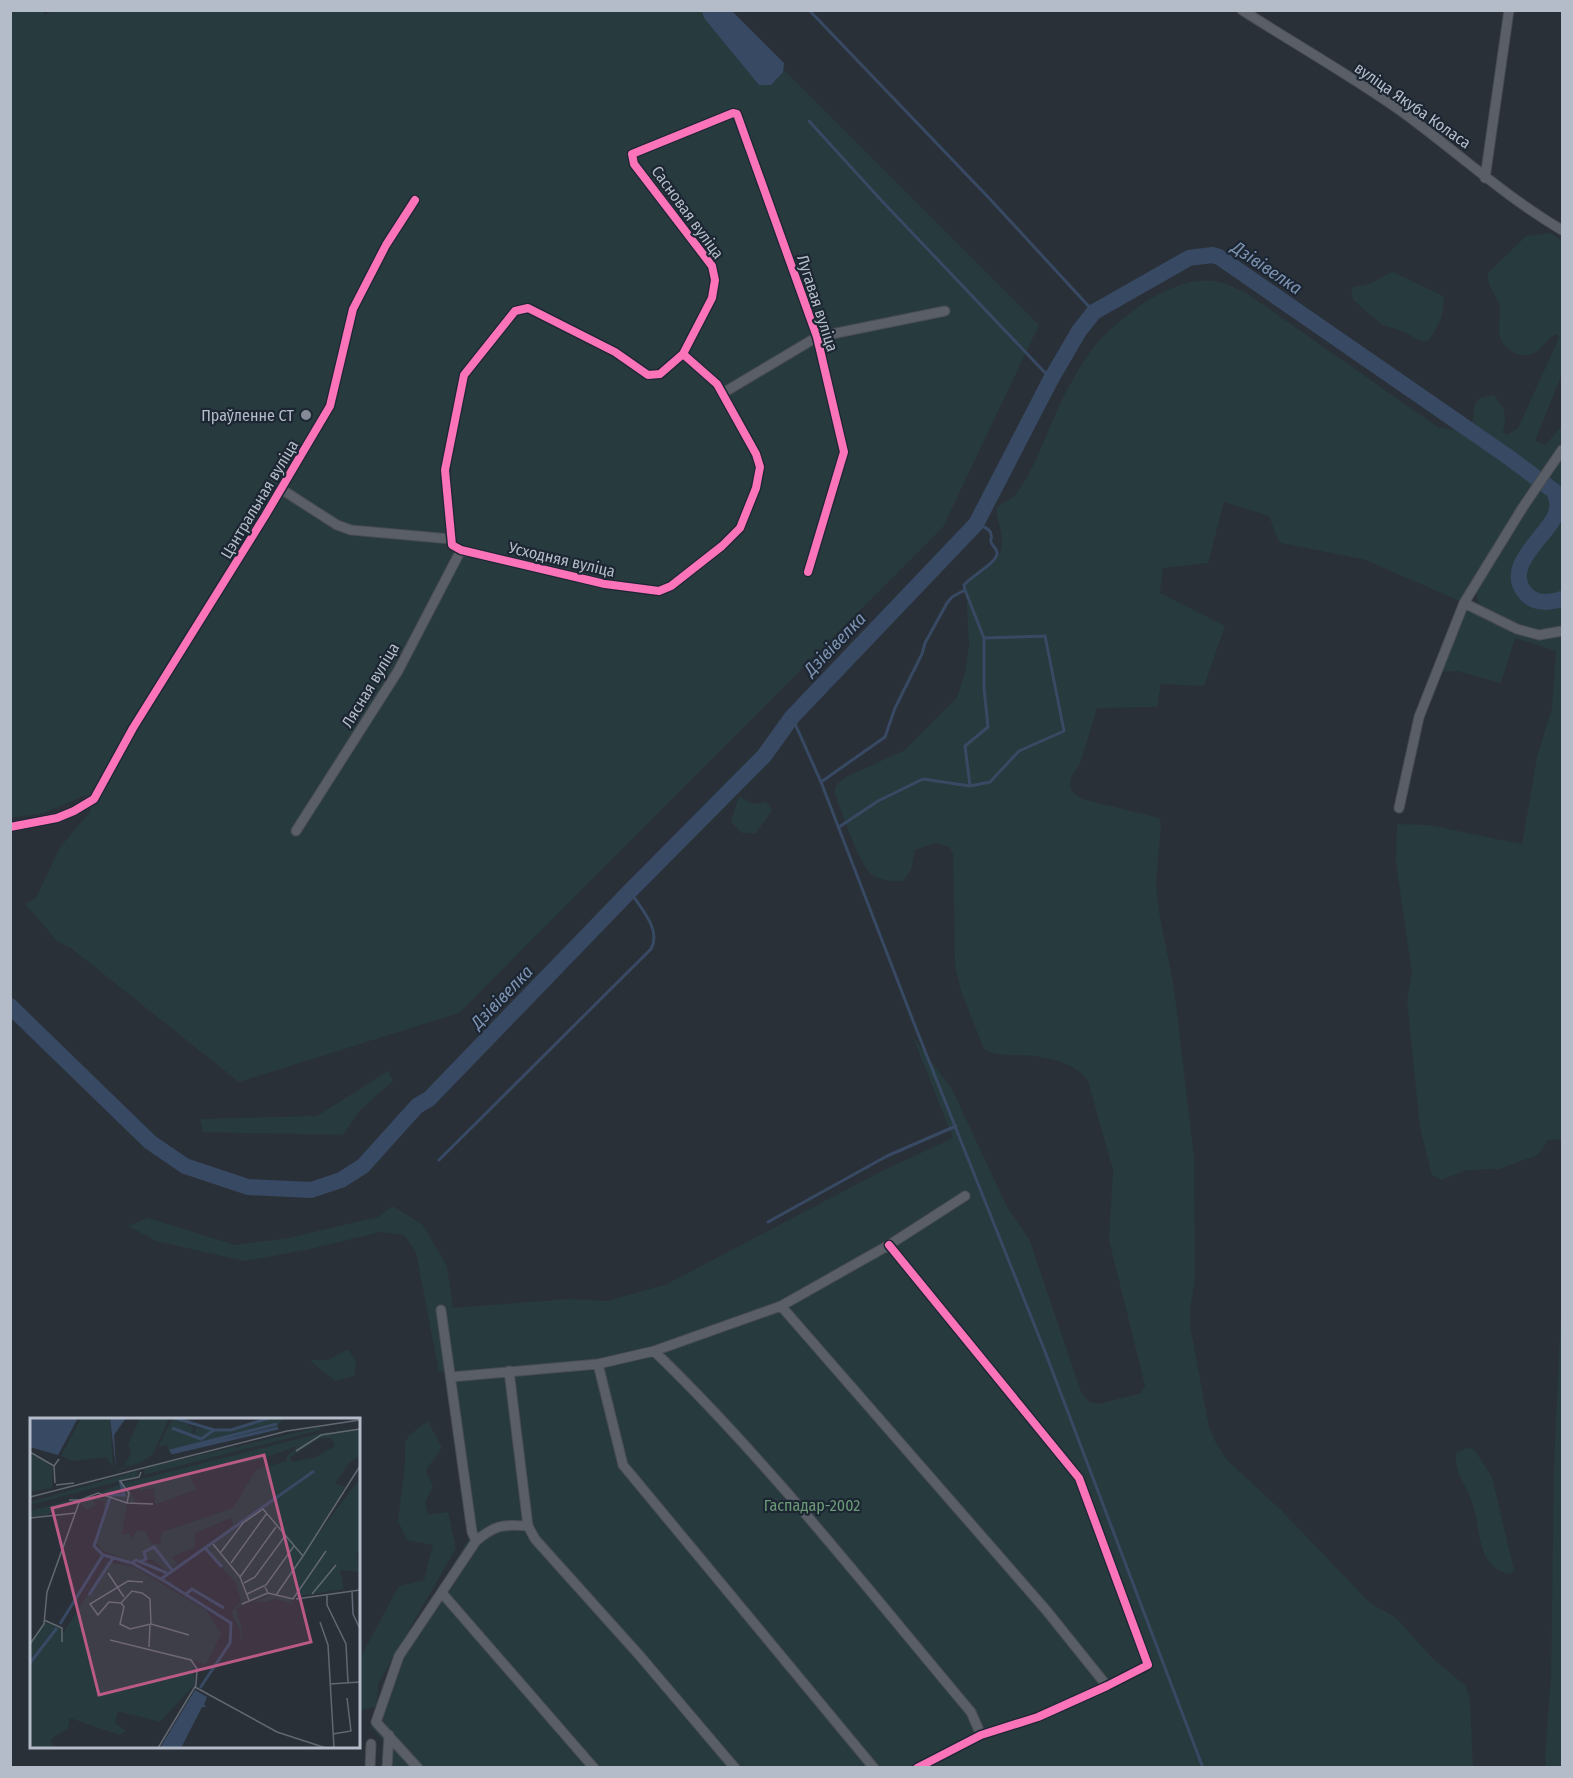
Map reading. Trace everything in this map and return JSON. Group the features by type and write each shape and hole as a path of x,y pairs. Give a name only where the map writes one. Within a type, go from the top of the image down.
{"street":[{"name":"вуліца Якуба Коласа","path":"1242,10 1399,110 1461,155 1485,178 1530,211 1563,230"},
{"path":"1485,178 1509,10"},
{"name":"Лугавая вуліца","path":"632,154 728,113 737,114 818,337 844,452 808,572"},
{"name":"Сасновая вуліца","path":"632,154 634,164 711,266 715,280 712,298 683,354"},
{"name":"Цэнтральная вуліца","path":"10,827 57,818 94,799 133,728 330,406 353,309 386,244 415,200"},
{"path":"461,550 452,545 445,470 464,375 515,311 528,308 615,352 648,375 660,374 683,354 717,384 723,393 818,337 945,311"},
{"name":"Усходняя вуліца","path":"461,550 605,584 659,591 670,586 722,546 740,528 756,488 760,467 756,454 723,393"},
{"path":"1399,808 1419,717 1464,603 1534,491 1563,450"},
{"path":"281,489 338,525 351,530 451,539"},
{"name":"Лясная вуліца","path":"296,831 398,671 461,550"},
{"path":"1464,603 1517,629 1533,634 1563,631"},
{"path":"451,1377 598,1364 654,1351 781,1306 889,1245 966,1196"},
{"path":"889,1245 1079,1478 1148,1665 1038,1717 981,1735 917,1767"},
{"path":"781,1306 1046,1610 1107,1686"},
{"path":"441,1310 472,1532 476,1541"},
{"path":"654,1351 688,1384 813,1524 971,1712 981,1735"},
{"path":"598,1364 623,1465 874,1767"},
{"path":"509,1371 528,1526 535,1539 735,1767"},
{"path":"418,1767 376,1722 399,1656 476,1541 490,1529 506,1524 528,1526"},
{"path":"442,1593 594,1767"},
{"path":"387,1767 389,1735"},
{"path":"370,1767 371,1744"}],"green space":[{"path":"52,10 725,11 1039,325 943,527 459,1013 239,1082 71,948 57,941 25,904 36,898 60,847 91,811 86,795 44,813 11,818 11,11 44,11 44,16"},
{"name":"Гаспадар-2002","path":"1551,233 1562,241 1562,374 1535,441 1545,445 1562,426 1562,628 1538,632 1518,627 1480,606 1477,599 1477,592 1524,513 1464,603 1366,560 1281,543 1269,516 1224,502 1208,563 1163,568 1160,593 1225,626 1204,686 1161,684 1157,707 1097,708 1080,764 1072,775 1070,784 1072,792 1082,799 1159,818 1161,824 1156,882 1159,912 1174,988 1194,1157 1195,1280 1190,1309 1190,1326 1209,1427 1227,1460 1281,1510 1369,1602 1396,1618 1433,1659 1465,1685 1470,1700 1473,1767 383,1767 384,1742 371,1727 395,1659 475,1529 455,1370 439,1372 416,1252 404,1235 381,1232 306,1250 244,1261 156,1241 128,1226 148,1218 235,1245 288,1238 378,1217 392,1206 422,1224 447,1266 453,1308 570,1299 607,1301 667,1284 884,1170 953,1138 913,1037 952,1089 1007,1207 1030,1241 1081,1392 1088,1401 1099,1404 1141,1393 1145,1386 1109,1240 1113,1170 1088,1081 1075,1069 1058,1061 1048,1058 997,1054 984,1049 961,991 955,965 953,853 949,847 935,843 915,850 911,870 903,881 886,880 871,874 861,859 834,792 837,784 846,777 905,750 957,697 965,673 969,646 966,583 993,563 1000,551 1002,543 996,509 1015,496 1025,480 1061,403 1089,354 1108,332 1135,309 1166,290 1183,284 1199,281 1223,283 1245,292 1439,428 1466,428 1472,422 1474,407 1479,399 1494,396 1503,408 1505,421 1503,432 1507,435 1518,428 1559,338 1558,334 1554,335 1534,354 1529,355 1518,354 1505,346 1500,337 1500,308 1489,283 1488,273 1526,236"},
{"path":"1393,272 1443,296 1440,320 1428,341 1420,341 1405,332 1382,325 1353,300 1351,288 1371,283"},
{"path":"1467,605 1533,638 1545,639 1562,635 1562,1141 1555,1139 1547,1141 1535,1156 1499,1169 1467,1170 1441,1180 1432,1175 1420,1128 1407,1000 1412,973 1396,863 1397,824 1428,825 1522,844 1537,757 1552,708 1556,651 1515,638 1501,683 1457,671 1435,672"},
{"path":"739,796 753,804 766,802 772,810 756,833 742,833 731,822"},
{"path":"388,1071 393,1081 359,1111 343,1135 203,1132 200,1119 317,1116"},
{"path":"1562,1290 1562,1767 1546,1768 1551,1678 1554,1465"},
{"path":"348,1349 356,1362 354,1376 335,1381 310,1360 328,1360"},
{"path":"428,1421 442,1448 426,1470 433,1486 425,1502 428,1515 448,1512 456,1548 378,1684 377,1706 360,1711 360,1658 399,1586 424,1580 433,1545 407,1540 398,1521 405,1465 405,1443 409,1435"},
{"path":"1468,1448 1474,1449 1492,1477 1514,1570 1510,1574 1492,1565 1482,1548 1473,1504 1456,1465 1456,1453"}],"water":[{"path":"702,11 732,11 784,63 783,72 771,85 759,85 704,18"}],"waterway":[{"path":"809,10 989,198 1094,312"},
{"path":"809,121 1051,379"},
{"name":"Дзівівелка","path":"10,1006 150,1142 185,1166 248,1187 311,1190 341,1180 363,1166 417,1106 429,1099 764,756 792,717 976,524 1051,379 1079,331 1094,312 1189,258 1212,255 1219,257 1554,491 1557,504 1556,515 1527,555 1521,565 1519,575 1520,585 1531,598 1544,602 1562,599"},
{"path":"821,782 885,737 895,708 922,654 925,643 947,603 952,597 965,590 964,585 994,560 997,551 990,540 990,532 976,524"},
{"path":"839,827 878,801 923,779 970,786 990,782 1019,751 1064,731 1045,636 984,638 965,590"},
{"path":"970,786 965,746 988,727 984,688 984,638"},
{"path":"792,717 821,782 1044,1349 1203,1768"},
{"path":"439,1160 651,949 654,941 652,926 630,891"},
{"path":"768,1222 887,1156 956,1126"}],"cycle path":[{"path":"683,354 717,384 756,454 760,467 756,488 740,528 722,546 671,586 659,591 605,584 461,550 452,545 445,470 464,375 515,311 528,308 615,352 648,375 660,374 683,354 712,298 715,280 712,266 634,164 632,154 733,113 737,114 817,337 844,452 808,572"},
{"path":"10,827 57,818 94,799 133,728 265,516 330,406 353,309 386,245 415,200"},
{"path":"889,1245 1079,1478 1148,1665 1038,1717 981,1735 917,1768"}],"place":[{"name":"Праўленне СТ","path":"306,415"}]}
